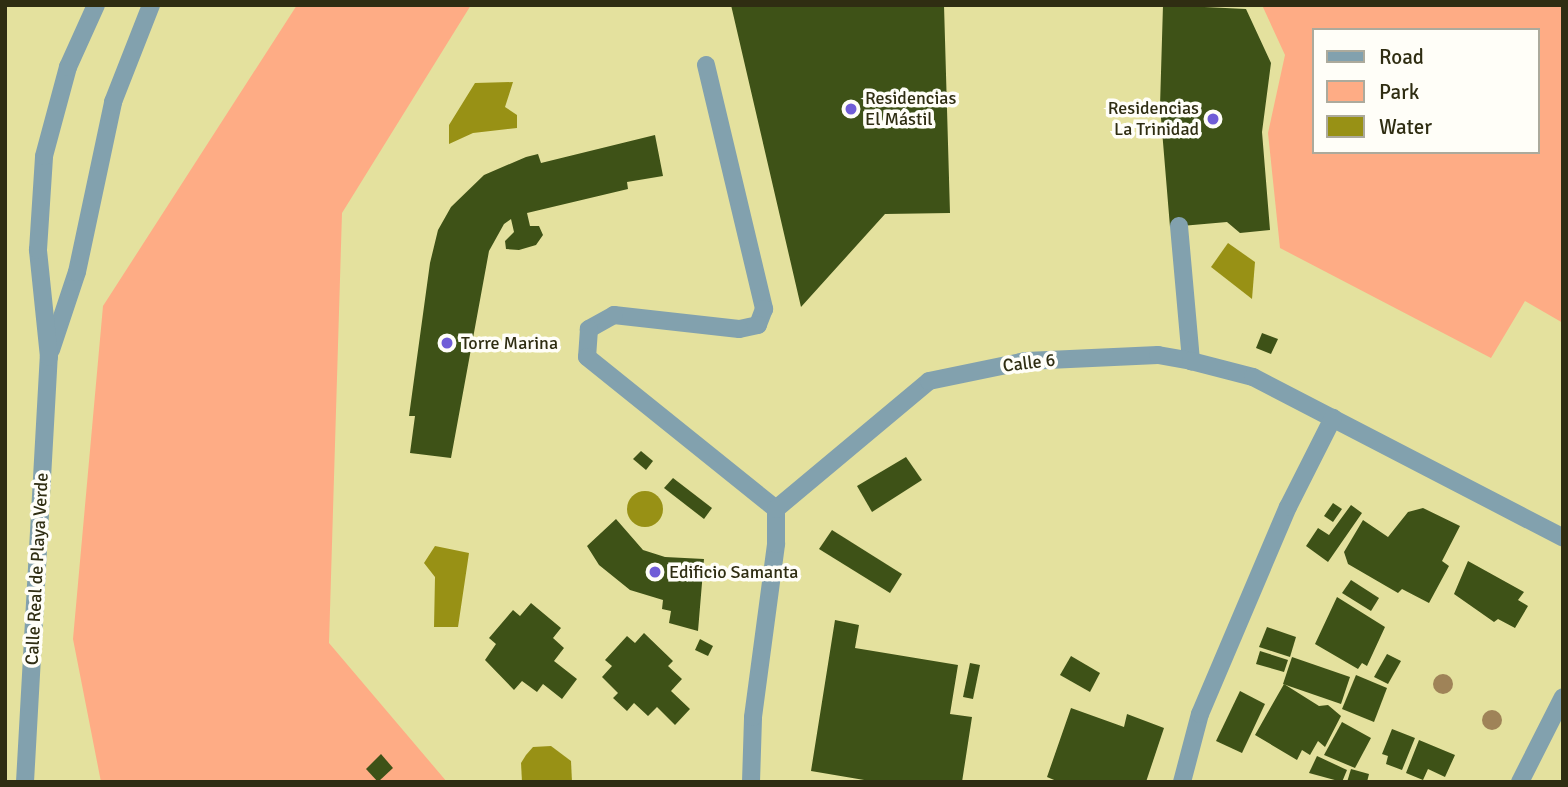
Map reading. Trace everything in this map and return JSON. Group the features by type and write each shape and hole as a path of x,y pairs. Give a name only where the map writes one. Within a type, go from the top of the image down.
{"street":[{"name":"Calle Real de Playa Verde","path":"24,782 49,357 38,250 44,156 68,67 96,5"},
{"name":"Calle Real de Playa Verde","path":"49,357 77,272 113,102 151,5"},
{"path":"706,65 764,309 758,325 739,329 614,315 589,329 587,357 776,509 776,544 753,717 751,782"},
{"path":"1179,226 1191,361"},
{"name":"Calle 6","path":"776,509 929,382 1027,361 1158,355 1253,377 1563,538"},
{"path":"1182,782 1200,714 1289,507 1333,418"},
{"path":"1520,782 1563,697"}],"green space":[{"path":"297,5 471,5 342,213 329,643 447,782 101,782 73,639 103,306"},
{"path":"1262,5 1563,5 1563,323 1525,301 1491,358 1280,248 1268,133 1285,55"}],"water":[{"path":"513,82 505,107 517,115 517,128 473,133 449,144 449,125 475,83"},
{"path":"1228,243 1255,262 1252,299 1211,267"},
{"path":"645,491 658,496 663,509 658,522 645,527 632,522 627,509 632,496"},
{"path":"435,546 469,553 458,627 434,627 435,577 424,563"},
{"path":"551,746 571,761 572,782 522,782 521,763 526,755 533,747"}],"building":[{"name":"Residencias El Mástil","path":"731,5 944,5 950,213 885,214 801,307"},
{"name":"Residencias La Trinidad","path":"1163,5 1246,9 1271,63 1262,132 1270,230 1240,233 1227,222 1170,227 1160,106"},
{"name":"Torre Marina","path":"655,135 663,176 627,182 628,189 527,213 530,226 539,226 543,235 536,245 519,250 506,249 505,241 514,232 511,219 504,224 489,251 451,458 410,453 415,416 409,416 430,263 438,230 451,207 484,175 526,157 538,154 541,163"},
{"path":"1262,333 1278,339 1271,354 1256,348"},
{"path":"641,451 653,461 646,470 633,459"},
{"path":"906,457 922,480 872,512 857,486"},
{"path":"673,478 712,508 704,519 664,488"},
{"path":"1333,503 1342,509 1333,522 1324,516"},
{"path":"1351,505 1362,513 1328,562 1306,546 1318,528 1329,535"},
{"path":"1423,508 1460,526 1442,561 1449,566 1429,603 1402,589 1398,593 1348,564 1344,552 1363,520 1388,537 1408,512"},
{"name":"Edificio Samanta","path":"616,519 643,550 665,557 704,559 698,631 669,623 671,611 662,609 663,600 630,590 599,565 587,546"},
{"path":"832,530 902,574 890,593 819,549"},
{"path":"1468,561 1524,592 1518,600 1528,606 1515,628 1498,619 1494,622 1454,594"},
{"path":"1351,580 1379,598 1371,611 1342,593"},
{"path":"1337,597 1385,627 1367,666 1362,663 1358,669 1315,644"},
{"path":"531,603 561,628 553,638 564,648 554,661 577,679 562,699 543,684 537,692 522,681 514,690 485,660 496,644 489,638 513,610 520,616"},
{"path":"835,620 859,625 855,648 958,665 950,714 972,717 962,782 876,782 811,771"},
{"path":"1267,627 1296,637 1290,657 1259,647"},
{"path":"644,633 673,661 668,666 682,679 671,691 690,709 675,725 657,707 648,716 634,703 627,711 613,698 618,693 602,677 612,666 605,660 627,636 635,643"},
{"path":"700,639 713,646 708,656 695,650"},
{"path":"1260,651 1288,660 1284,672 1256,664"},
{"path":"1387,654 1401,661 1388,684 1374,677"},
{"path":"1071,656 1100,673 1090,692 1060,675"},
{"path":"1292,657 1350,677 1341,704 1283,684"},
{"path":"970,663 980,665 973,699 963,697"},
{"path":"1356,675 1387,688 1374,722 1342,709"},
{"path":"1284,684 1319,706 1328,705 1341,716 1325,747 1318,741 1310,755 1302,750 1297,760 1255,735"},
{"path":"1240,691 1265,704 1242,753 1216,741"},
{"path":"1071,708 1124,727 1127,714 1164,728 1146,782 1059,782 1047,777"},
{"path":"1342,722 1371,738 1355,768 1324,755"},
{"path":"1392,729 1415,738 1402,770 1386,764 1388,756 1382,754"},
{"path":"1419,740 1455,755 1445,777 1428,769 1423,780 1406,773"},
{"path":"381,754 393,768 378,782 366,769"},
{"path":"1317,756 1347,770 1342,782 1309,773"},
{"path":"1351,769 1369,774 1367,782 1347,782"}],"place":[{"name":"Residencias El Mástil","path":"851,109"},
{"name":"Residencias La Trinidad","path":"1213,119"},
{"name":"Torre Marina","path":"447,343"},
{"name":"Edificio Samanta","path":"655,572"}]}
